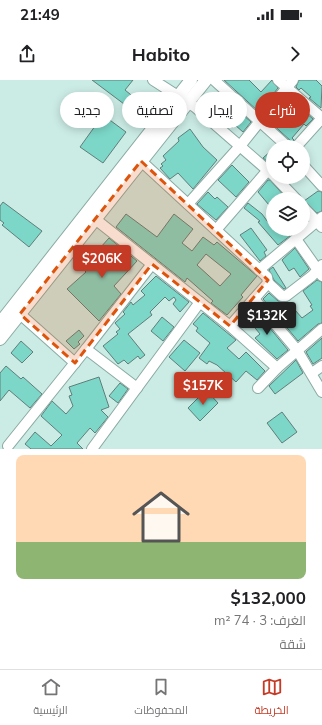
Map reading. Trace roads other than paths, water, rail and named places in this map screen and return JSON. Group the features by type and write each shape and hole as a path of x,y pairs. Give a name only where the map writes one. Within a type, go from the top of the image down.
{"main road":[{"path":"182,92 191,80"},
{"path":"0,323 91,216 142,161 206,80"},
{"path":"0,339 20,314 155,128"}],"street":[{"path":"153,80 171,92"},
{"path":"214,80 255,117"},
{"path":"278,80 290,84 322,118 302,140"},
{"path":"284,92 290,84"},
{"path":"188,104 195,108 266,168"},
{"path":"188,204 255,127"},
{"path":"268,128 280,140"},
{"path":"142,161 259,270 267,278 268,283 282,296 286,296 320,270 296,239"},
{"path":"310,173 322,186"},
{"path":"216,230 266,179"},
{"path":"282,184 290,192"},
{"path":"259,270 296,239 320,222 310,213"},
{"path":"91,216 230,326 277,368"},
{"path":"0,439 11,447 152,264"},
{"path":"230,326 268,283"},
{"path":"254,299 297,350 322,392"},
{"path":"92,449 200,302"},
{"path":"20,314 75,363"},
{"path":"258,388 277,368 322,329"},
{"path":"86,349 137,388"},
{"path":"312,373 322,366"}]}
